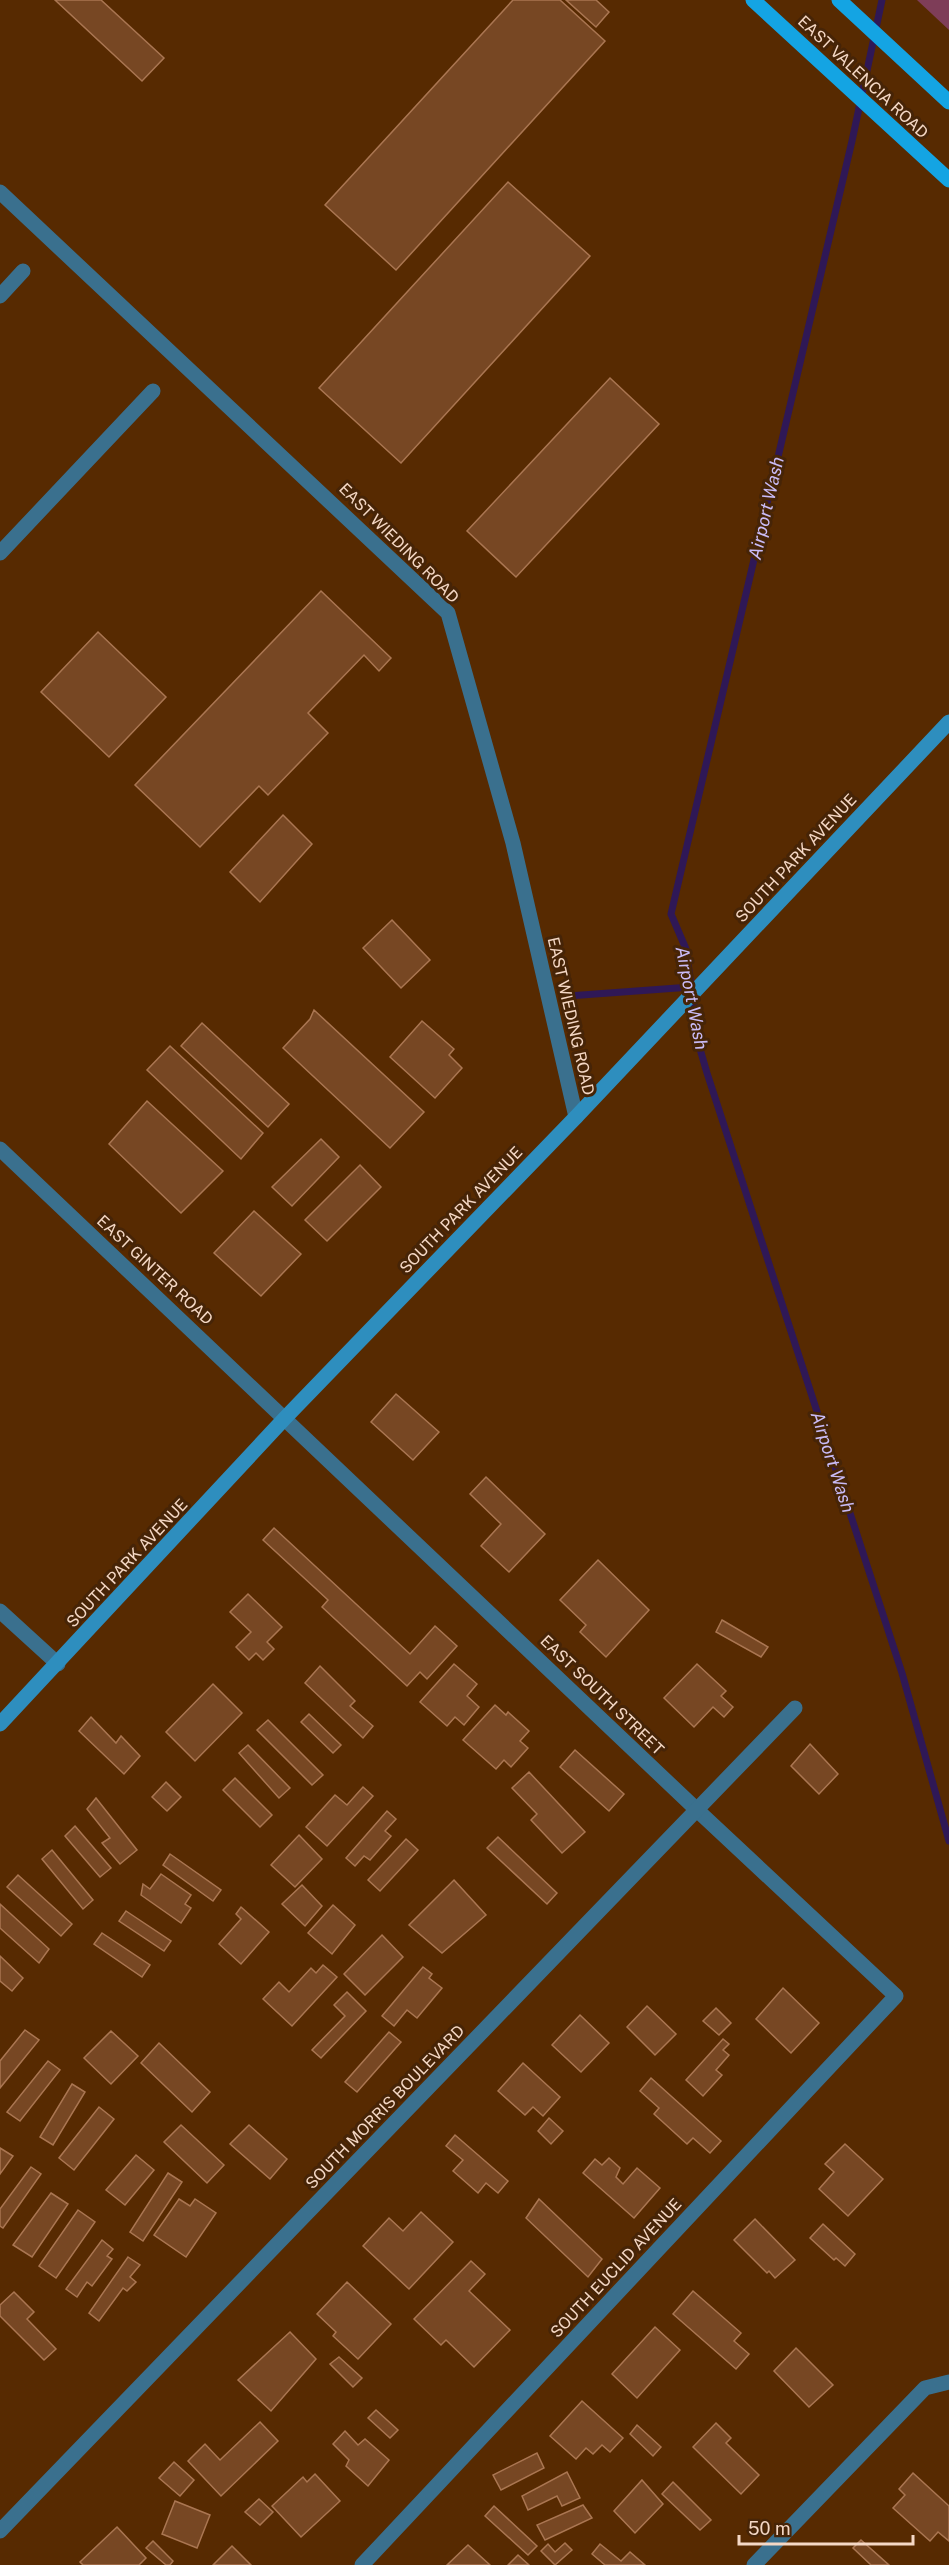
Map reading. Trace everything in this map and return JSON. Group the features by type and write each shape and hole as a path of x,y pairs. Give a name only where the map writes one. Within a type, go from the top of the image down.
{"main road":[{"name":"EAST VALENCIA ROAD","path":"753,0 949,180"},
{"path":"839,0 949,102"},
{"name":"SOUTH PARK AVENUE","path":"0,1724 285,1418 576,1117 949,722"}],"street":[{"name":"EAST WIEDING ROAD","path":"0,192 177,361 324,494 448,613 513,843 576,1117"},
{"path":"0,296 23,271"},
{"path":"0,553 153,391"},
{"name":"EAST GINTER ROAD","path":"0,1149 285,1418"},
{"name":"EAST SOUTH STREET","path":"285,1418 896,1996"},
{"path":"0,1611 58,1664"},
{"name":"SOUTH MORRIS BOULEVARD","path":"0,2531 795,1708"},
{"name":"SOUTH EUCLID AVENUE","path":"362,2565 896,1996"},
{"path":"754,2565 925,2388 949,2382"}],"shaded area":[{"path":"917,0 949,0 949,30"}],"building":[{"path":"55,0 101,0 164,58 142,81"},
{"path":"513,0 560,0 605,41 396,270 325,205"},
{"path":"566,0 596,0 609,12 596,27"},
{"path":"508,182 590,256 401,463 319,388"},
{"path":"610,378 659,424 516,577 467,531"},
{"path":"321,591 391,658 379,671 364,655 308,713 328,733 268,795 259,786 200,847 135,785"},
{"path":"98,632 166,697 109,757 41,692"},
{"path":"283,815 312,844 260,902 230,872"},
{"path":"392,920 430,960 401,988 363,948"},
{"path":"314,1010 424,1112 390,1148 283,1048 310,1019"},
{"path":"422,1021 454,1049 449,1055 462,1068 435,1098 390,1057"},
{"path":"202,1023 289,1104 268,1127 181,1046"},
{"path":"170,1046 263,1133 241,1159 147,1070"},
{"path":"147,1101 223,1171 181,1213 109,1144"},
{"path":"321,1139 339,1157 292,1206 272,1187"},
{"path":"360,1165 381,1187 327,1241 305,1220"},
{"path":"254,1211 301,1254 261,1296 214,1253"},
{"path":"396,1394 439,1432 413,1460 371,1422"},
{"path":"486,1477 545,1534 509,1572 481,1546 501,1524 470,1494"},
{"path":"274,1528 410,1654 435,1626 457,1646 427,1679 420,1672 407,1686 322,1607 328,1600 263,1540"},
{"path":"598,1560 649,1610 606,1657 580,1632 586,1625 560,1600"},
{"path":"248,1594 282,1627 267,1642 274,1649 263,1660 256,1653 249,1660 236,1647 251,1632 230,1612"},
{"path":"722,1620 768,1647 761,1657 716,1632"},
{"path":"454,1664 477,1684 467,1696 479,1707 464,1725 455,1717 447,1726 420,1702"},
{"path":"697,1664 726,1691 721,1696 733,1707 724,1717 713,1707 694,1727 664,1698"},
{"path":"320,1666 355,1701 350,1706 373,1726 363,1738 305,1683"},
{"path":"213,1684 242,1713 195,1761 166,1732"},
{"path":"495,1705 506,1715 508,1712 529,1731 520,1741 528,1748 511,1767 504,1760 496,1769 463,1740"},
{"path":"309,1714 341,1745 333,1753 301,1722"},
{"path":"91,1717 116,1743 121,1736 140,1756 124,1774 79,1731"},
{"path":"268,1720 323,1775 312,1785 257,1730"},
{"path":"810,1744 838,1774 819,1794 791,1766"},
{"path":"248,1745 290,1788 279,1798 239,1753"},
{"path":"575,1750 624,1794 609,1811 560,1767"},
{"path":"529,1772 585,1832 562,1853 531,1820 537,1814 512,1788"},
{"path":"235,1778 272,1815 260,1827 223,1790"},
{"path":"166,1782 181,1797 167,1811 152,1797"},
{"path":"363,1787 373,1796 327,1846 306,1827 335,1795 347,1805"},
{"path":"96,1798 137,1850 120,1864 102,1843 110,1838 87,1809"},
{"path":"387,1811 396,1819 385,1831 391,1836 370,1860 364,1856 355,1866 346,1858"},
{"path":"75,1826 111,1868 100,1877 65,1836"},
{"path":"299,1835 322,1859 295,1887 271,1865"},
{"path":"498,1837 557,1893 547,1904 487,1848"},
{"path":"406,1839 418,1850 380,1891 368,1880"},
{"path":"52,1850 93,1900 83,1909 42,1859"},
{"path":"170,1854 221,1890 213,1901 163,1865"},
{"path":"161,1874 191,1895 185,1904 191,1908 181,1923 141,1895 143,1884 150,1889"},
{"path":"18,1875 72,1924 61,1936 7,1887"},
{"path":"454,1880 486,1915 442,1953 409,1925"},
{"path":"302,1885 322,1906 305,1926 282,1904"},
{"path":"0,1904 49,1949 39,1963 0,1928"},
{"path":"333,1905 355,1925 332,1954 308,1933"},
{"path":"241,1907 269,1932 241,1964 219,1944 241,1919 236,1914"},
{"path":"126,1911 171,1941 164,1951 119,1921"},
{"path":"102,1933 150,1965 142,1977 94,1944"},
{"path":"382,1935 403,1957 365,1995 344,1974"},
{"path":"0,1956 23,1978 12,1991 0,1981"},
{"path":"323,1965 337,1977 292,2026 263,1999 279,1982 289,1992 311,1968 316,1973"},
{"path":"423,1967 432,1974 429,1978 442,1988 417,2018 407,2010 394,2026 382,2016"},
{"path":"783,1988 819,2023 791,2053 756,2019"},
{"path":"347,1992 366,2011 321,2058 312,2050 345,2016 334,2005"},
{"path":"647,2006 676,2034 655,2055 627,2027"},
{"path":"716,2008 731,2023 719,2035 703,2021"},
{"path":"580,2015 609,2043 581,2072 552,2045"},
{"path":"25,2030 39,2040 0,2088 0,2061"},
{"path":"111,2031 138,2056 111,2084 84,2058"},
{"path":"389,2032 401,2042 357,2092 345,2082"},
{"path":"723,2039 729,2044 723,2050 729,2055 716,2070 722,2075 703,2096 686,2080"},
{"path":"159,2043 210,2092 192,2112 141,2063"},
{"path":"48,2061 60,2070 20,2121 7,2112"},
{"path":"523,2063 560,2097 543,2116 533,2107 525,2115 498,2091"},
{"path":"651,2078 721,2141 710,2153 693,2138 687,2144 654,2114 659,2108 640,2091"},
{"path":"72,2084 85,2092 53,2145 40,2137"},
{"path":"99,2107 114,2119 74,2170 59,2158"},
{"path":"549,2118 563,2131 551,2144 538,2131"},
{"path":"181,2125 224,2165 207,2183 164,2142"},
{"path":"249,2125 287,2159 270,2179 230,2144"},
{"path":"455,2135 508,2181 498,2193 486,2183 478,2193 453,2171 463,2160 446,2146"},
{"path":"845,2144 883,2179 848,2216 819,2189 834,2172 825,2164"},
{"path":"0,2148 13,2156 0,2174"},
{"path":"136,2155 154,2170 125,2205 106,2190"},
{"path":"609,2158 620,2168 616,2177 623,2184 637,2168 660,2188 634,2218 583,2173 595,2159 602,2165"},
{"path":"31,2167 41,2174 3,2228 0,2226 0,2209"},
{"path":"168,2173 182,2182 143,2241 130,2232"},
{"path":"51,2193 68,2204 32,2257 13,2245"},
{"path":"179,2199 190,2206 195,2199 216,2213 186,2257 154,2235"},
{"path":"539,2199 602,2259 588,2277 526,2218"},
{"path":"78,2210 95,2222 56,2278 39,2266"},
{"path":"421,2212 453,2242 409,2289 363,2246 389,2218 403,2231"},
{"path":"755,2219 795,2260 775,2278 734,2240"},
{"path":"823,2224 855,2254 845,2266 836,2258 834,2260 810,2238"},
{"path":"102,2240 113,2249 107,2256 112,2259 92,2286 87,2282 77,2297 66,2289"},
{"path":"128,2257 140,2265 130,2277 136,2282 127,2291 123,2288 99,2321 89,2313"},
{"path":"471,2261 485,2274 469,2291 510,2330 474,2367 446,2340 441,2345 414,2319"},
{"path":"347,2282 391,2324 358,2359 333,2336 336,2332 317,2314"},
{"path":"693,2291 741,2333 734,2341 749,2354 736,2369 673,2314"},
{"path":"14,2292 34,2312 27,2319 56,2349 44,2360 0,2316 0,2305"},
{"path":"655,2327 680,2350 637,2398 612,2374"},
{"path":"290,2332 316,2359 271,2411 238,2380"},
{"path":"796,2348 833,2385 809,2407 774,2371"},
{"path":"339,2357 362,2378 353,2387 330,2364"},
{"path":"582,2401 623,2438 610,2452 602,2445 593,2454 586,2448 576,2459 550,2436"},
{"path":"376,2410 398,2430 390,2438 368,2418"},
{"path":"260,2422 278,2441 221,2496 188,2461 205,2444 220,2460"},
{"path":"716,2423 731,2438 726,2443 759,2475 741,2494 693,2447"},
{"path":"637,2425 661,2447 653,2456 630,2434"},
{"path":"345,2431 358,2445 365,2439 389,2460 368,2486 346,2466 349,2460 333,2444"},
{"path":"537,2453 544,2468 501,2490 493,2475"},
{"path":"174,2462 194,2480 180,2496 159,2478"},
{"path":"567,2472 580,2498 562,2506 557,2496 528,2510 522,2496"},
{"path":"913,2473 949,2506 949,2541 938,2532 930,2541 893,2508 905,2495 899,2489"},
{"path":"315,2474 340,2501 301,2537 272,2506 303,2477 307,2482"},
{"path":"642,2480 663,2504 635,2533 614,2511"},
{"path":"673,2482 711,2520 700,2530 662,2494"},
{"path":"259,2499 273,2512 260,2525 245,2512"},
{"path":"175,2501 210,2515 197,2548 162,2534"},
{"path":"583,2505 592,2518 545,2540 537,2525"},
{"path":"494,2506 537,2546 528,2555 485,2516"},
{"path":"117,2527 146,2558 139,2565 83,2565 80,2562"},
{"path":"861,2540 889,2565 871,2565 853,2548"},
{"path":"153,2541 173,2561 170,2565 166,2565 146,2548"},
{"path":"565,2543 572,2550 555,2565 541,2551 548,2544 555,2552"},
{"path":"600,2544 621,2561 630,2552 645,2565 605,2565 592,2554"},
{"path":"468,2545 490,2565 447,2565"},
{"path":"232,2546 251,2565 213,2565"},
{"path":"518,2555 529,2565 508,2565"}],"waterway":[{"name":"Airport Wash","path":"882,0 852,141 671,914 686,949 700,1049 707,1073 902,1673 949,1841"},
{"path":"568,996 691,987"}]}
